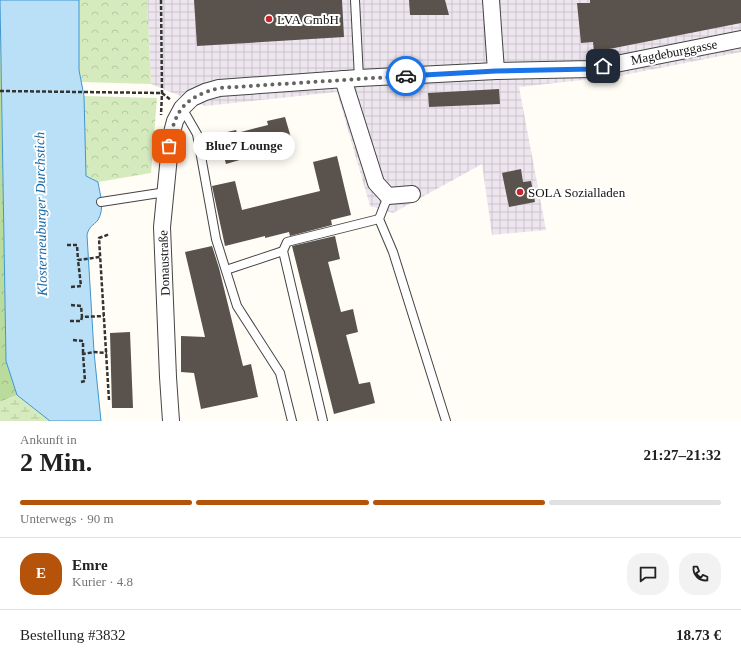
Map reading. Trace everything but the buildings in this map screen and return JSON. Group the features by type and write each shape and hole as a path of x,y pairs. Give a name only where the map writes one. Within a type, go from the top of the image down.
{"street":[{"path":"491,0 496,71"},
{"name":"Magdeburggasse","path":"182,108 192,98 219,88 359,78 496,71 591,69 741,39"},
{"path":"343,79 376,183 388,196 412,194"},
{"name":"Donaustraße","path":"171,421 162,227 171,136 175,121 182,108"}],"lane":[{"path":"355,0 359,78"},
{"path":"182,108 197,134 216,238 237,306 280,373 292,421"},
{"path":"101,202 166,192"},
{"path":"388,196 379,219 393,252 446,421"},
{"path":"323,421 283,251 287,242 379,219"},
{"path":"226,270 283,251"}],"path":[{"path":"0,90 162,93 161,0"},
{"path":"109,400 99,238 110,234"},
{"path":"67,245 77,245 81,286 71,287"},
{"path":"78,260 100,257"},
{"path":"70,321 81,321 82,317 81,306 71,305"},
{"path":"82,317 104,316"},
{"path":"73,340 84,341 84,381 81,382"},
{"path":"84,354 107,352"}],"shaded area":[{"path":"147,0 741,0 741,52 619,76 519,87 546,230 492,235 482,164 393,213 370,206 337,92 205,106 151,84"}],"green space":[{"path":"79,0 147,0 151,84 81,82 79,70"},
{"path":"0,18 6,361 17,395 0,402"},
{"path":"84,96 157,98 151,173 98,182 86,176"},
{"path":"17,395 50,421 0,421 0,402"}],"water":[{"name":"Klosterneuburger Durchstich","path":"0,0 79,0 79,70 84,96 86,176 98,182 101,201 101,211 98,220 90,228 87,235 94,352 101,421 50,421 17,395 6,361"}],"way so far":[{"path":"169,146 175,121 182,108 192,98 205,92 219,88 406,76"}],"place":[{"name":"LVA GmbH","path":"269,19"},
{"name":"Blue7 Lounge","path":"169,146"},
{"name":"SOLA Sozialladen","path":"520,192"}],"route":[{"path":"406,76 496,71 591,69 603,66"}]}
